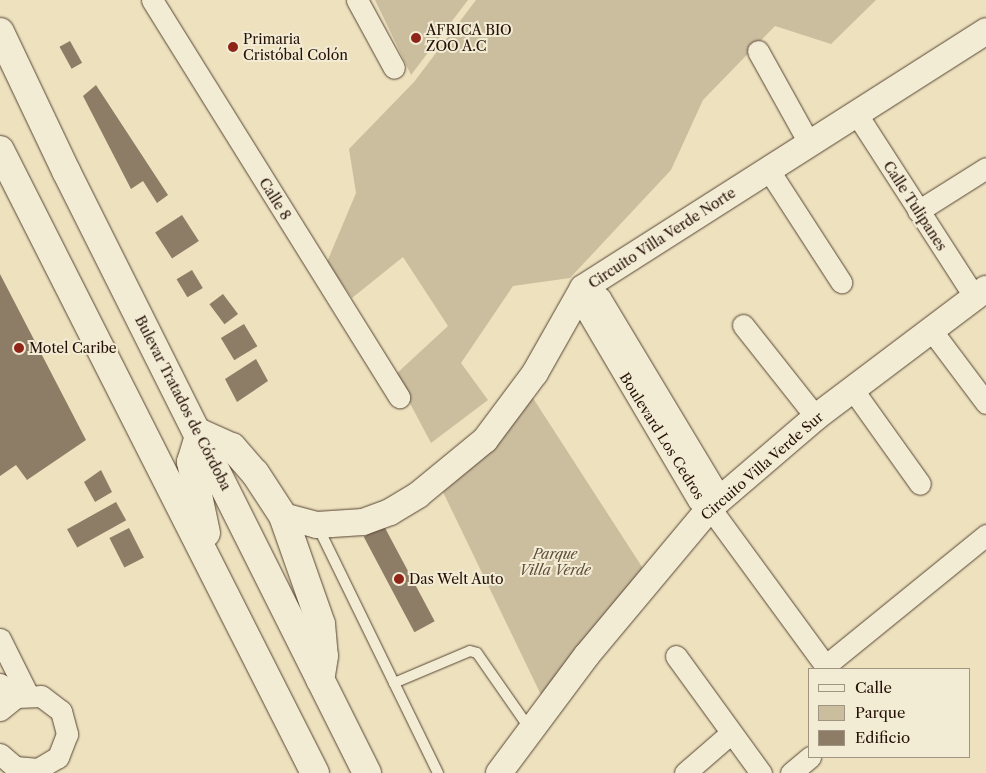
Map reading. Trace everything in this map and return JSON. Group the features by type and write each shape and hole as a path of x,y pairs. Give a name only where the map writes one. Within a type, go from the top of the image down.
{"main road":[{"name":"Bulevar Tratados de Córdoba","path":"0,32 66,172 200,433 320,680 368,773"},
{"path":"0,150 314,773"},
{"path":"216,576 191,462 200,433 232,447 255,473 283,516 321,624 324,656 320,680"}],"street":[{"name":"Calle 8","path":"152,0 399,398"},
{"path":"357,0 394,68"},
{"name":"Circuito Villa Verde Norte","path":"283,516 317,525 362,522 390,512 418,495 485,440 534,373 583,288 986,31"},
{"path":"758,51 809,143"},
{"name":"Calle Tulipanes","path":"856,113 918,211 981,294"},
{"path":"918,211 986,168"},
{"path":"768,169 841,282"},
{"name":"Boulevard Los Cedros","path":"583,288 586,310 698,500 710,508 827,668"},
{"name":"Circuito Villa Verde Sur","path":"499,773 587,655 710,508 816,417 981,294"},
{"path":"743,325 816,417"},
{"path":"932,331 986,403"},
{"path":"853,390 920,484"},
{"path":"827,668 986,536"},
{"path":"0,639 9,698 52,702 66,722 64,746 50,768 26,770 14,767 0,754"},
{"path":"676,656 761,773"},
{"path":"685,773 731,733"},
{"path":"791,773 809,758"}],"lane":[{"path":"317,525 438,773"},
{"path":"394,683 470,651 477,653 531,730"}],"green space":[{"name":"AFRICA BIO ZOO A.C","path":"375,0 468,0 411,75"},
{"path":"476,0 876,0 831,44 775,26 703,100 671,170 570,278 513,286 461,363 488,400 431,443 395,375 448,326 403,257 352,298 327,262 356,193 349,149 414,82"},
{"name":"Parque Villa Verde","path":"531,395 644,570 542,697 443,492 492,451"}],"building":[{"path":"70,41 82,63 72,69 60,47"},
{"path":"96,85 168,195 157,203 143,181 131,189 83,96"},
{"path":"182,215 199,241 172,258 155,232"},
{"path":"192,270 203,288 187,297 177,279"},
{"name":"Motel Caribe","path":"0,274 86,440 27,480 16,465 0,476"},
{"path":"223,294 238,314 224,324 209,304"},
{"path":"244,324 257,346 234,360 221,338"},
{"path":"256,359 268,381 237,402 225,379"},
{"path":"101,470 112,492 95,502 84,482"},
{"path":"116,502 126,520 77,548 67,529"},
{"name":"Das Welt Auto","path":"384,526 435,621 414,632 364,537"},
{"path":"129,528 144,557 124,567 109,538"}],"place":[{"name":"AFRICA BIO ZOO A.C","path":"416,38"},
{"name":"Primaria Cristóbal Colón","path":"233,47"},
{"name":"Motel Caribe","path":"19,348"},
{"name":"Das Welt Auto","path":"399,579"}]}
